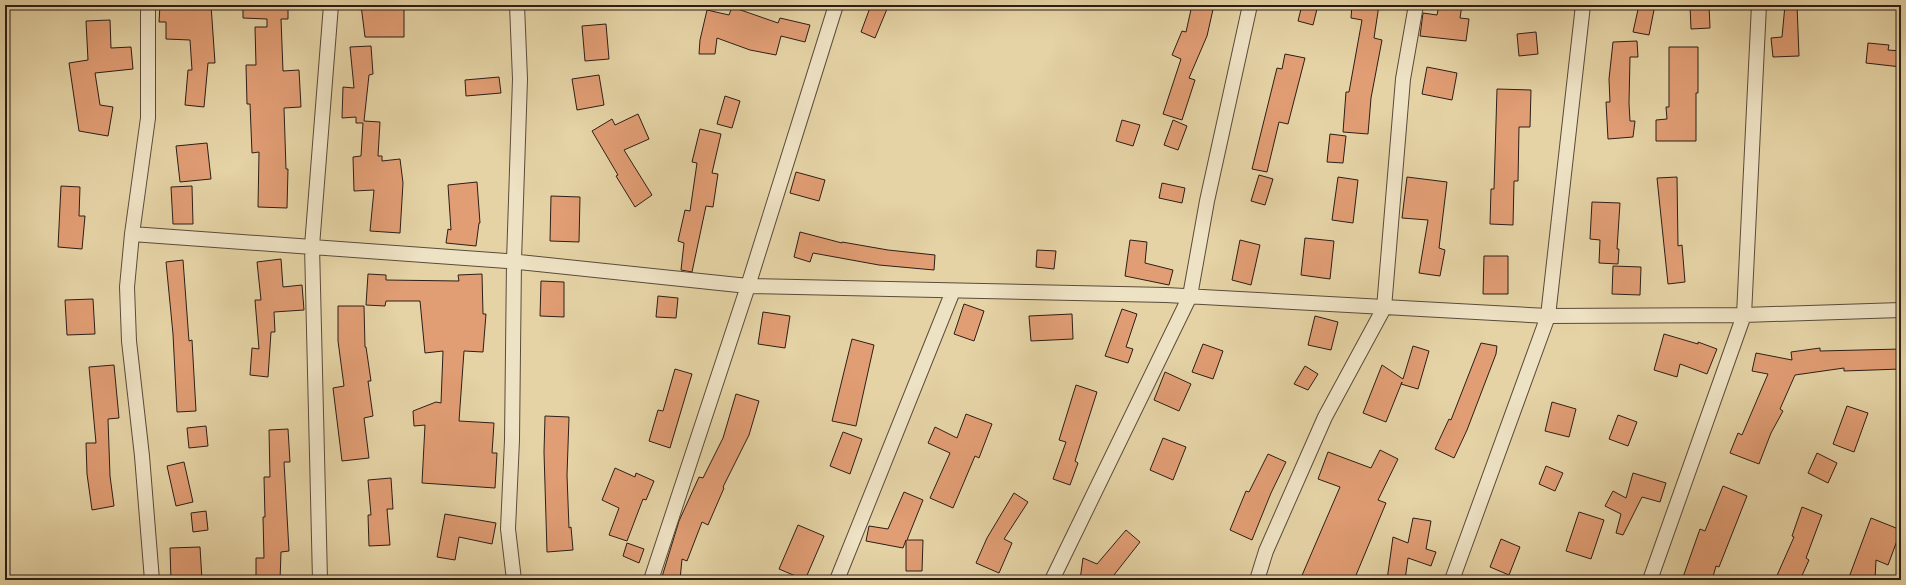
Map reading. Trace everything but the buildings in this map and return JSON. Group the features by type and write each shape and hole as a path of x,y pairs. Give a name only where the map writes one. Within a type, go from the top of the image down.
{"street":[{"path":"148,5 148,118 132,234 127,288 129,341 142,456 152,580"},
{"path":"320,580 312,246 331,5"},
{"path":"514,580 508,529 512,440 514,261 520,79 517,5"},
{"path":"651,580 748,286 836,5"},
{"path":"1052,580 1190,296 1207,202 1250,5"},
{"path":"1256,580 1266,551 1325,417 1384,308 1403,79 1416,5"},
{"path":"1452,580 1548,316 1583,5"},
{"path":"1650,580 1744,315 1758,5"},
{"path":"132,234 514,261 748,286 1190,296 1548,316 1744,315 1901,310"},
{"path":"837,580 953,291"}]}
